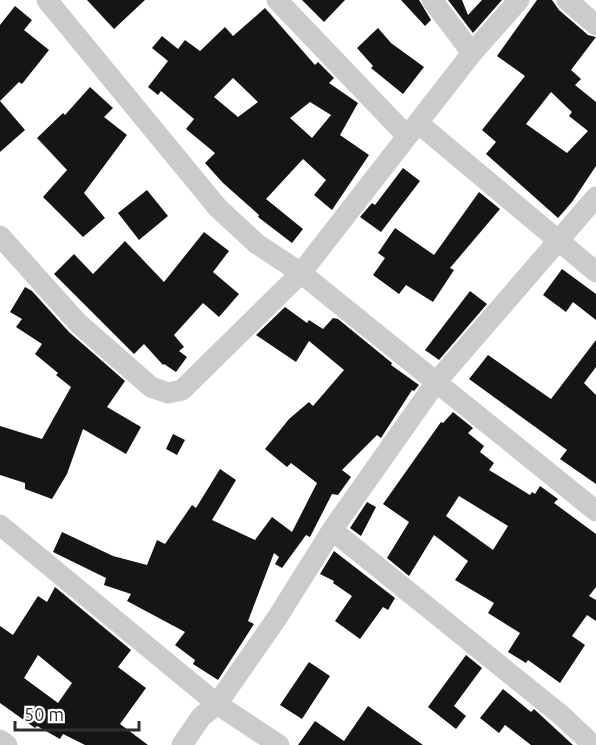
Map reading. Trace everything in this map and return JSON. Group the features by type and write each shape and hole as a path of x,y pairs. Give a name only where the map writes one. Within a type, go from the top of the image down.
{"street":[{"path":"47,0 218,208 257,244 301,273 596,511"},
{"path":"277,0 412,129 560,241 596,272"},
{"path":"432,0 472,53"},
{"path":"0,236 78,323 151,387 168,393 182,390 301,273 472,53 519,0"},
{"path":"567,0 596,25"},
{"path":"182,745 201,717 217,704 277,618 332,530 437,381 596,197"},
{"path":"0,525 217,704 279,745"},
{"path":"332,530 561,715 593,745"},
{"path":"0,740 7,745"}],"building":[{"path":"87,0 145,0 114,29"},
{"path":"302,0 345,0 324,22"},
{"path":"401,0 419,0 431,20 425,26"},
{"path":"448,0 462,0 468,15 482,0 502,0 473,33"},
{"path":"537,0 552,0 559,10 588,35 596,37 571,70 581,79 575,85 596,102 596,166 572,202 558,218 486,154 496,142 482,130 525,76 497,56","holes":["551,92 572,112 569,116 588,131 567,153 526,124"]},
{"path":"15,6 32,20 24,30 49,50 22,84 19,82 0,101 0,25"},
{"path":"265,8 315,65 318,62 334,78 329,83 358,103 340,135 369,155 332,210 314,195 326,180 303,159 266,199 303,229 292,243 258,217 259,215 223,183 205,163 215,153 186,129 194,119 161,91 158,95 148,87 168,61 152,48 162,36 178,49 185,40 200,51 225,27 233,36","holes":["233,78 258,102 238,117 214,97","310,102 331,115 312,138 290,118"]},
{"path":"378,28 391,43 424,67 403,94 371,68 373,66 357,48"},
{"path":"90,87 113,108 104,117 127,135 84,193 105,218 83,237 43,197 67,170 37,138 63,113 65,115"},
{"path":"0,101 25,130 0,152"},
{"path":"403,168 420,181 381,232 360,217 372,203 375,205"},
{"path":"147,190 168,216 139,240 118,213"},
{"path":"479,192 500,209 450,268 454,270 433,302 406,285 399,294 373,275 385,258 378,253 395,228 434,255"},
{"path":"204,232 229,251 213,272 239,294 219,317 203,303 174,335 184,347 179,351 187,357 176,372 163,365 144,344 134,354 54,274 74,254 93,274 125,241 164,282"},
{"path":"562,269 596,294 596,320 573,302 566,312 543,295"},
{"path":"25,287 32,291 69,332 125,381 107,407 141,427 126,454 83,429 67,474 52,499 25,489 25,483 0,475 0,426 42,439 71,387 35,354 42,344 16,327 22,319 10,312"},
{"path":"470,291 487,304 439,360 425,350"},
{"path":"285,307 307,323 309,320 323,329 333,318 338,319 392,363 391,365 419,385 414,391 412,390 381,438 377,435 342,470 351,477 338,495 332,494 310,537 306,535 282,568 275,564 279,557 274,553 248,621 254,624 218,680 193,664 195,660 175,645 185,632 127,601 131,594 104,585 106,578 53,552 62,532 113,556 147,565 157,540 165,544 192,505 196,508 220,469 236,480 212,520 255,540 272,517 292,532 317,483 291,463 287,467 265,449 289,419 309,402 313,406 344,370 309,341 296,362 256,335"},
{"path":"596,340 596,367 584,383 596,395 596,484 560,459 567,450 469,379 488,355 551,399"},
{"path":"453,412 473,428 468,433 484,446 480,452 494,463 489,470 530,495 532,492 535,494 540,486 558,499 554,503 596,534 596,587 589,596 596,600 596,621 587,615 572,636 585,645 560,683 528,660 526,663 508,652 520,633 488,613 494,603 455,580 468,561 434,535 409,576 387,558 409,522 383,504 441,422 443,423","holes":["459,496 508,526 493,550 446,516"]},
{"path":"173,434 185,440 177,455 166,449"},
{"path":"367,502 376,507 361,536 350,528"},
{"path":"334,551 395,598 388,610 383,607 360,639 335,621 352,596 333,583 334,581 320,574"},
{"path":"55,587 131,650 118,667 146,688 120,724 148,745 85,745 63,734 60,739 37,726 35,728 0,703 0,626 13,635 38,596 47,602","holes":["38,655 72,683 58,703 24,678"]},
{"path":"466,655 482,668 454,706 466,716 456,729 428,707"},
{"path":"309,662 330,676 302,719 280,705"},
{"path":"503,689 531,712 534,709 573,745 531,745 505,725 499,733 480,718"},
{"path":"368,706 423,745 298,745 315,721 344,741"}]}
